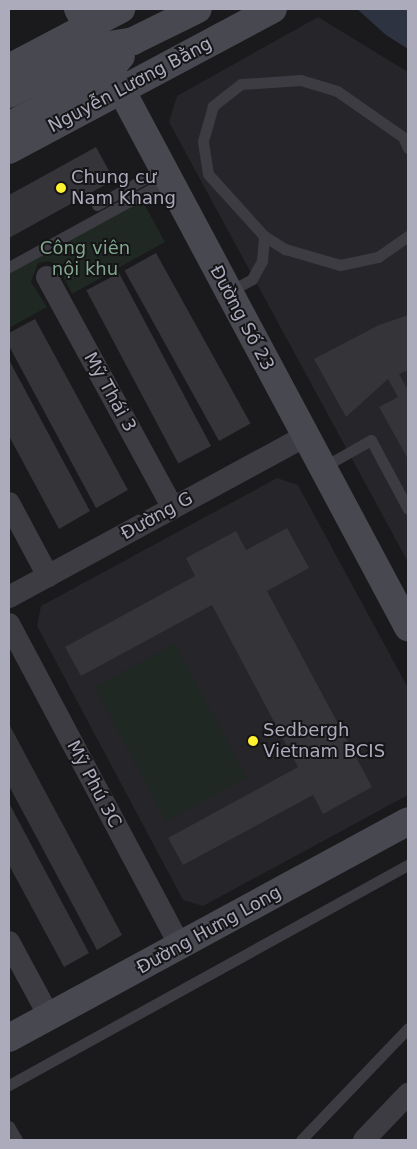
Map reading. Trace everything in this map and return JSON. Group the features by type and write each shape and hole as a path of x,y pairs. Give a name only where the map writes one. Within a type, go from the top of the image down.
{"street":[{"name":"Nguyễn Lương Bằng","path":"9,150 98,48 121,9"},
{"name":"Nguyễn Lương Bằng","path":"9,94 98,48 133,42 198,9"},
{"name":"Nguyễn Lương Bằng","path":"9,68 262,14"},
{"name":"Nguyễn Lương Bằng","path":"9,126 98,48"},
{"name":"Đường Số 23","path":"98,48 408,626"},
{"name":"Mỹ Thái 3","path":"47,277 173,508"},
{"name":"Đường G","path":"9,597 306,436"},
{"path":"9,503 48,576"},
{"name":"Mỹ Phú 3C","path":"9,624 180,945"},
{"name":"Đường Hưng Long","path":"9,1038 408,821"},
{"path":"9,942 49,1016"},
{"path":"364,1140 408,1094"}],"lane":[{"path":"408,148 403,137 337,91 302,80 241,84 213,106 203,142 208,174 264,236 285,249 340,266 378,257 408,236"},
{"path":"97,205 165,175"},
{"path":"9,267 165,175"},
{"path":"228,292 252,279 262,260 264,236"},
{"path":"323,467 371,440 408,509"},
{"path":"9,1085 408,864"},
{"path":"301,1140 408,1028"},
{"path":"9,1126 16,1140"}],"shaded area":[{"path":"318,17 408,72 408,562 169,122 177,96"},
{"name":"Sedbergh Vietnam BCIS","path":"277,478 298,485 408,688 408,795 203,906 183,900 37,626 41,606"}],"green space":[{"name":"Công viên nội khu","path":"142,200 165,242 72,294 58,266 49,261 38,263 31,282 47,307 9,328 9,273"},
{"path":"175,644 246,778 166,821 95,687"}],"water":[{"path":"357,9 408,9 408,49 386,35"}],"building":[{"name":"Chung cư Nam Khang","path":"96,147 114,180 9,238 9,195"},
{"path":"156,253 251,424 219,441 125,270"},
{"path":"119,273 211,446 178,463 86,290"},
{"path":"408,315 408,370 399,374 408,390 408,459 379,407 398,397 388,379 346,417 314,359 379,325"},
{"path":"35,319 128,490 96,508 9,346 9,333"},
{"path":"9,360 90,511 59,529 9,436"},
{"path":"287,528 309,568 267,591 372,787 323,814 313,795 183,865 168,838 298,767 212,605 81,676 65,647 195,576 186,558 236,531 246,550"},
{"path":"9,724 122,935 97,950 9,786"},
{"path":"9,803 89,953 64,967 9,865"}],"place":[{"name":"Chung cư Nam Khang","path":"61,188"},
{"name":"Sedbergh Vietnam BCIS","path":"253,741"}]}
